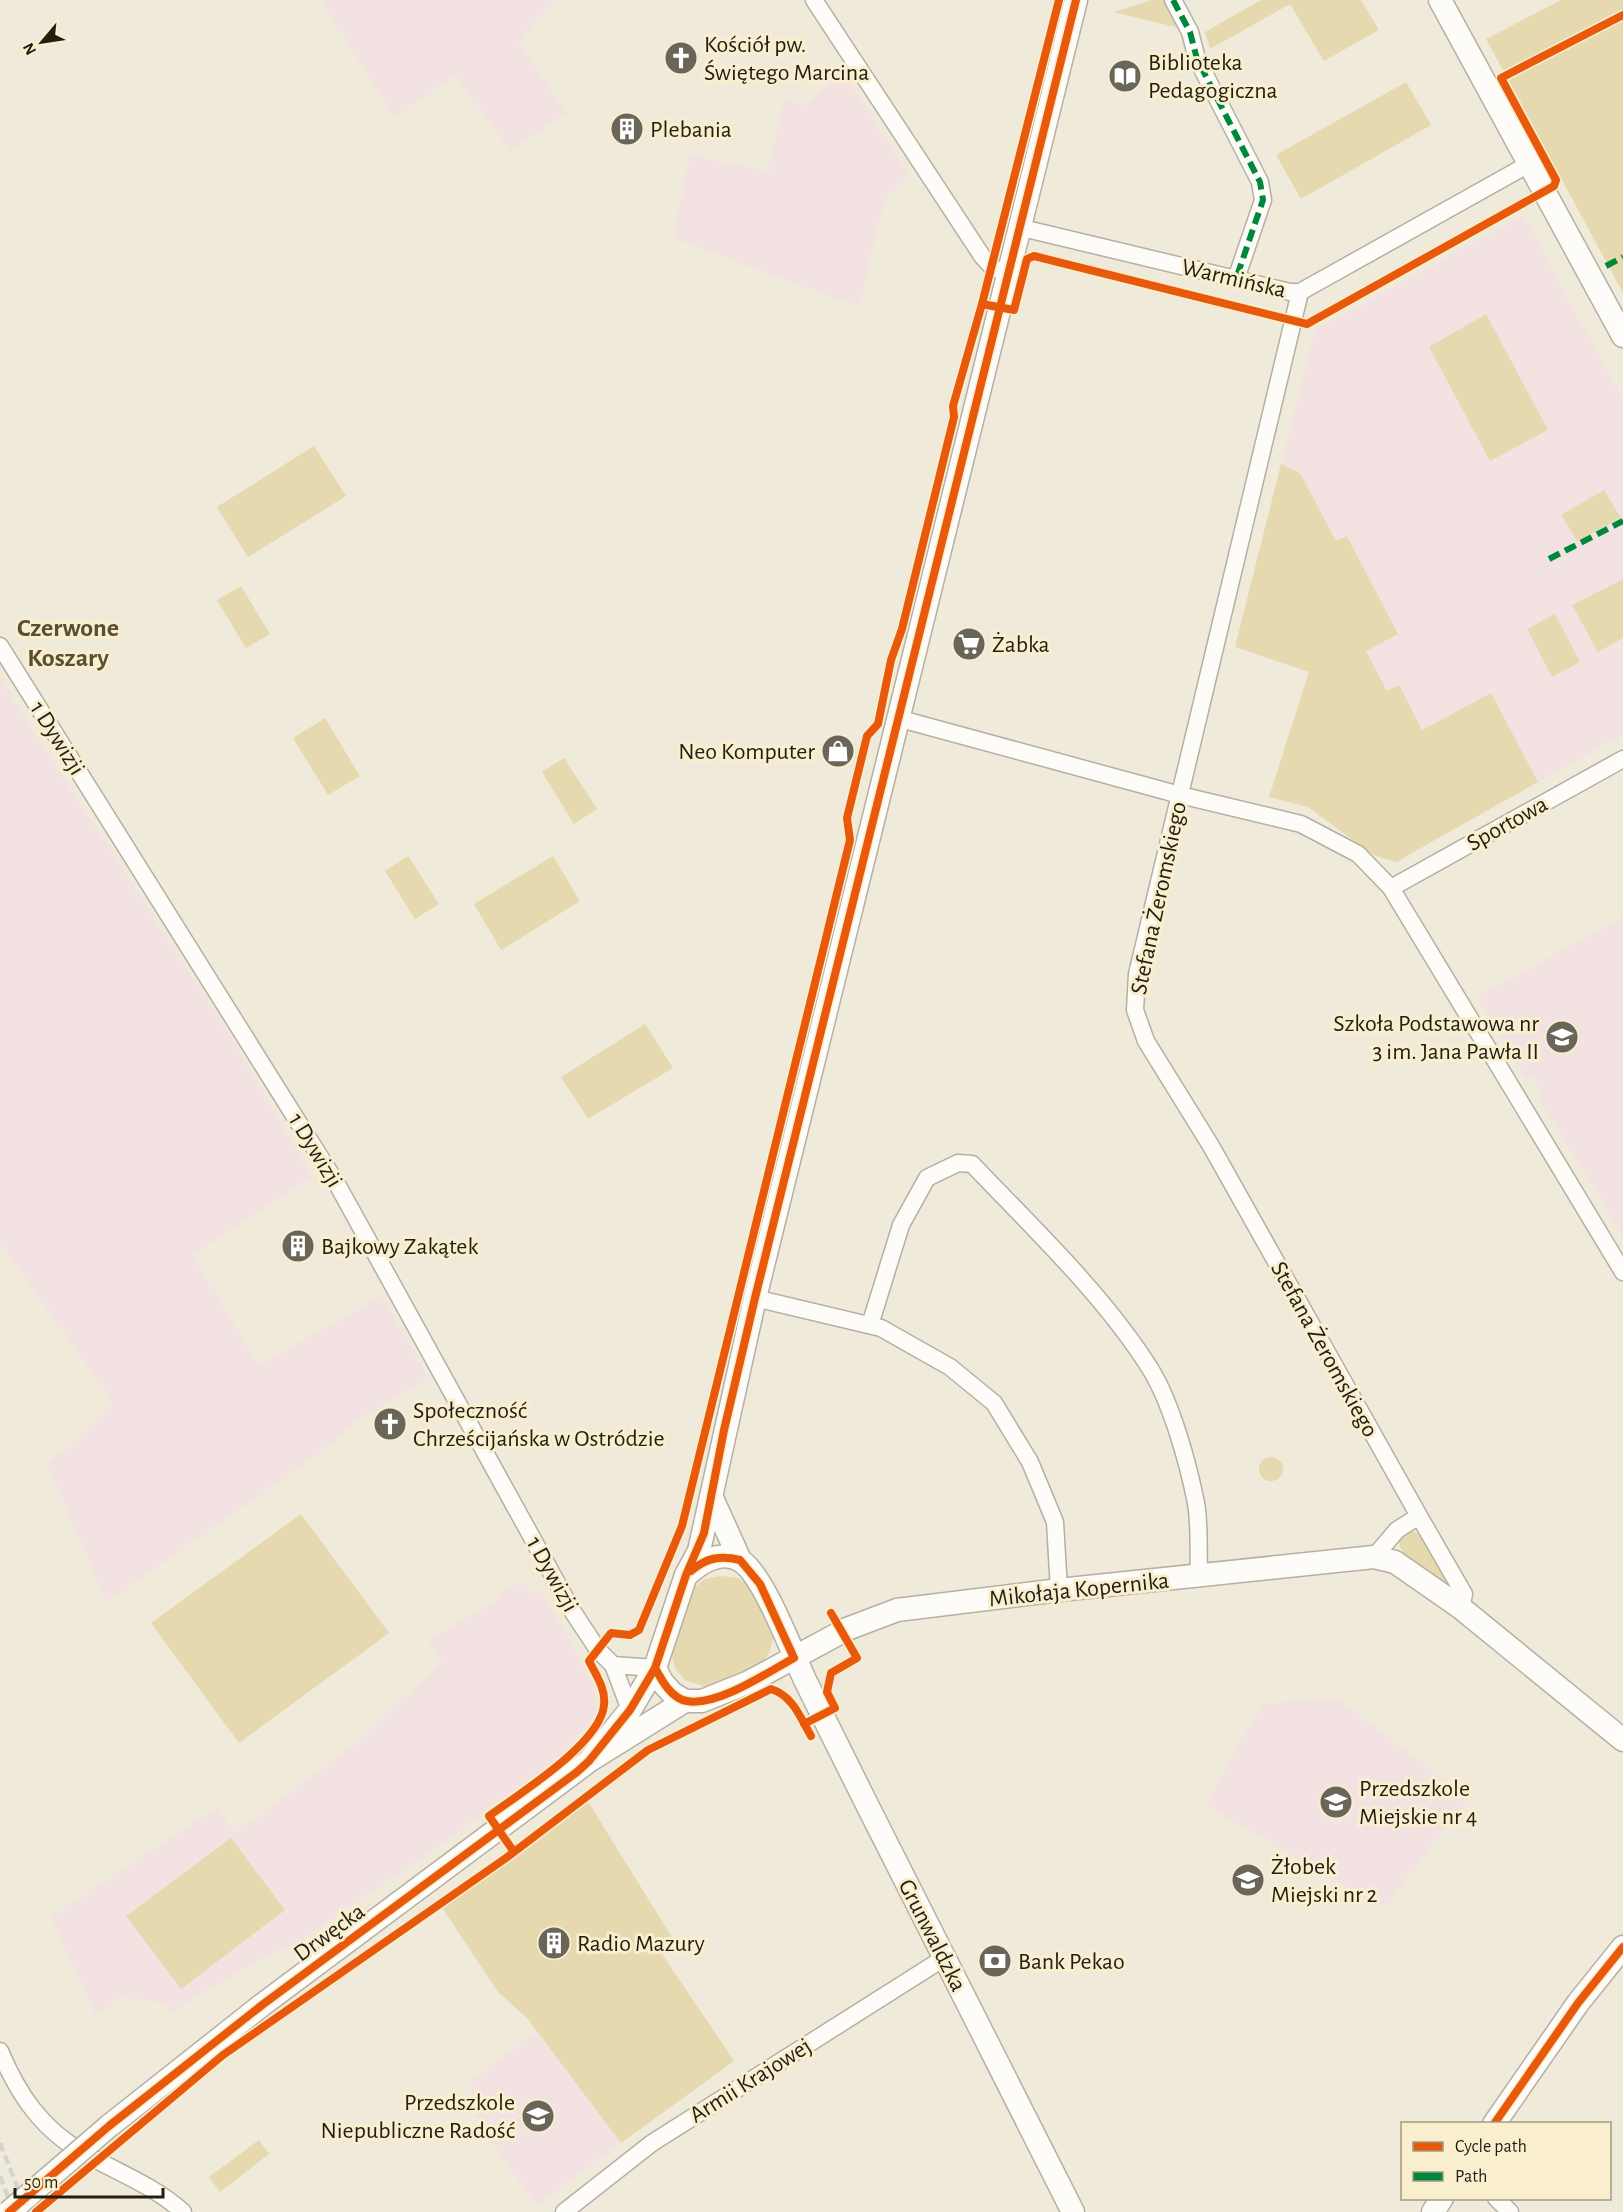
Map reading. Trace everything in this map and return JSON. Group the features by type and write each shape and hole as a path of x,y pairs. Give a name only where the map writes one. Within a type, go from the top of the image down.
{"street":[{"path":"814,0 982,256 993,268 1006,273"},
{"path":"712,1498 740,1560 760,1584 794,1658 726,1694 702,1701 685,1701 662,1682 656,1668 686,1575 699,1551 755,1298 1006,273 1076,0"},
{"path":"1173,0 1190,32 1197,59 1260,182 1263,200 1236,279"},
{"path":"1440,0 1623,336"},
{"name":"Warmińska","path":"1018,227 1290,292 1300,292 1529,164"},
{"name":"Stefana Żeromskiego","path":"1300,292 1137,974 1135,1010 1146,1041 1211,1146 1419,1516"},
{"name":"1 Dywizji","path":"0,646 310,1139 573,1612 598,1650 614,1665 630,1710"},
{"path":"897,718 1180,795 1301,824 1358,854 1391,888 1623,1272"},
{"name":"Sportowa","path":"1391,888 1623,759"},
{"path":"870,1325 901,1225 927,1178 958,1163 972,1164 1107,1310 1151,1371 1180,1440 1194,1497 1199,1576"},
{"path":"755,1298 870,1325 950,1367 994,1403 1030,1462 1055,1522 1059,1590"},
{"path":"1374,1557 1397,1530 1419,1516 1464,1593 1461,1608"},
{"path":"686,1575 701,1563 716,1557 740,1560"},
{"name":"Mikołaja Kopernika","path":"794,1658 847,1629 897,1610 1059,1590 1374,1557 1395,1562 1461,1608 1623,1740"},
{"name":"Grunwaldzka","path":"794,1658 1073,2212"},
{"path":"614,1665 656,1668"},
{"name":"Drwęcka","path":"589,1761 630,1710 656,1668"},
{"name":"Drwęcka","path":"9,2212 109,2126 262,2005 589,1761 685,1701"},
{"path":"1495,2122 1578,2004 1623,1947"},
{"name":"Armii Krajowej","path":"564,2212 652,2142 944,1958"},
{"path":"0,2051 22,2097 40,2119 60,2137 84,2153 155,2189 182,2211"},
{"path":"1497,2200 1510,2212"}],"shaded area":[{"path":"320,0 557,0 518,41 566,113 510,151 455,75 395,118"},
{"path":"1152,0 1164,0 1184,29 1113,12"},
{"path":"1261,0 1361,0 1379,30 1324,61 1290,4 1210,49 1205,32"},
{"path":"1561,0 1623,0 1623,293 1486,39"},
{"path":"837,62 909,176 885,198 859,307 673,238 690,155 768,171 784,100 807,105 829,83"},
{"path":"1406,82 1431,125 1301,199 1276,155"},
{"path":"1523,215 1623,400 1623,734 1538,782 1491,694 1422,730 1399,685 1387,691 1366,651 1398,633 1347,536 1336,541 1300,473 1281,464 1315,330"},
{"path":"1486,314 1548,430 1490,461 1429,347"},
{"path":"314,446 346,496 248,557 217,507"},
{"path":"1281,464 1300,473 1336,541 1347,536 1398,634 1366,651 1387,691 1399,685 1422,730 1491,693 1538,782 1396,862 1373,855 1308,807 1269,797 1309,672 1235,647"},
{"path":"1604,490 1621,518 1577,541 1561,515"},
{"path":"1623,579 1623,638 1598,652 1572,605"},
{"path":"241,586 270,634 246,648 217,600"},
{"path":"1555,614 1580,662 1552,677 1527,629"},
{"path":"0,679 229,1034 312,1177 192,1255 259,1365 382,1296 429,1378 360,1418 321,1452 107,1602 47,1465 112,1406 104,1389 0,1243"},
{"path":"325,718 360,776 328,795 293,738"},
{"path":"564,758 597,809 574,824 542,772"},
{"path":"408,856 439,904 415,919 385,871"},
{"path":"553,856 580,901 501,950 474,904"},
{"name":"Szkoła Podstawowa nr 3 im. Jana Pawła II","path":"1623,917 1623,1235 1539,1099 1543,1094 1534,1077 1525,1077 1477,997"},
{"path":"645,1024 673,1068 588,1119 561,1077"},
{"path":"1271,1457 1276,1458 1282,1464 1282,1474 1276,1480 1271,1481 1266,1480 1260,1474 1259,1469 1260,1464 1266,1458"},
{"path":"301,1514 389,1633 239,1743 151,1623"},
{"path":"1413,1531 1420,1535 1445,1578 1444,1582 1439,1582 1425,1572 1402,1550 1399,1542 1403,1536"},
{"path":"721,1576 738,1578 753,1588 773,1632 773,1639 769,1653 758,1669 708,1688 685,1680 675,1668 670,1649 692,1589 705,1579"},
{"path":"523,1580 532,1594 537,1592 544,1595 594,1684 597,1713 563,1754 444,1842 286,1952 282,1947 171,2012 166,2003 122,1997 95,2015 51,1917 217,1807 235,1833 361,1739 441,1663 428,1640 499,1599 498,1595"},
{"name":"Przedszkole Miejskie nr 4","path":"1337,1698 1468,1799 1384,1908 1205,1805 1262,1704"},
{"path":"584,1795 676,1944 662,1954 734,2061 621,2143 527,2018 498,1992 441,1906"},
{"path":"231,1838 285,1910 181,1989 126,1916"},
{"name":"Przedszkole Niepubliczne Radość","path":"537,2032 621,2143 537,2206 478,2124 470,2094 473,2080"},
{"path":"259,2140 269,2154 220,2192 209,2177"}],"railway":[{"path":"0,2143 27,2212"},
{"path":"0,2176 14,2212"}],"marked path":[{"path":"1173,0 1190,32 1197,59 1260,182 1263,200 1236,279"},
{"path":"1606,266 1623,257"},
{"path":"1549,559 1623,521"}],"cycle path":[{"path":"1059,0 982,304 1014,310 1027,259 1034,256 1307,324 1554,186 1556,180 1501,78 1623,15"},
{"path":"9,2212 109,2126 262,2005 577,1772 589,1761 630,1710 655,1668 686,1575 704,1533 724,1430 755,1298 1076,0"},
{"path":"514,1852 489,1816 557,1766 589,1735 599,1720 604,1705 603,1693 589,1661 611,1633 630,1635 639,1630 682,1526 850,840 847,818 867,736 878,724 891,660 902,629 954,417 953,406 982,304"},
{"path":"655,1668 668,1689 677,1697 687,1701 699,1701 727,1694 794,1658 760,1584 740,1560 714,1559 702,1563 691,1571"},
{"path":"804,1724 835,1708 827,1692 831,1673 857,1658 831,1613"},
{"path":"36,2212 223,2055 506,1858 648,1750 771,1689 779,1692 790,1702 811,1736"},
{"path":"1495,2122 1578,2003 1623,1947"}],"place":[{"name":"Kościół pw. Świętego Marcina","path":"681,58"},
{"name":"Biblioteka Pedagogiczna","path":"1125,76"},
{"name":"Plebania","path":"627,129"},
{"name":"Żabka","path":"969,644"},
{"name":"Neo Komputer","path":"838,751"},
{"name":"Szkoła Podstawowa nr 3 im. Jana Pawła II","path":"1562,1037"},
{"name":"Bajkowy Zakątek","path":"298,1246"},
{"name":"Społeczność Chrześcijańska w Ostródzie","path":"390,1424"},
{"name":"Przedszkole Miejskie nr 4","path":"1336,1802"},
{"name":"Żłobek Miejski nr 2","path":"1248,1880"},
{"name":"Radio Mazury","path":"554,1943"},
{"name":"Bank Pekao","path":"995,1961"},
{"name":"Przedszkole Niepubliczne Radość","path":"538,2116"}],"district":[{"name":"Czerwone Koszary","path":"68,642"}]}
